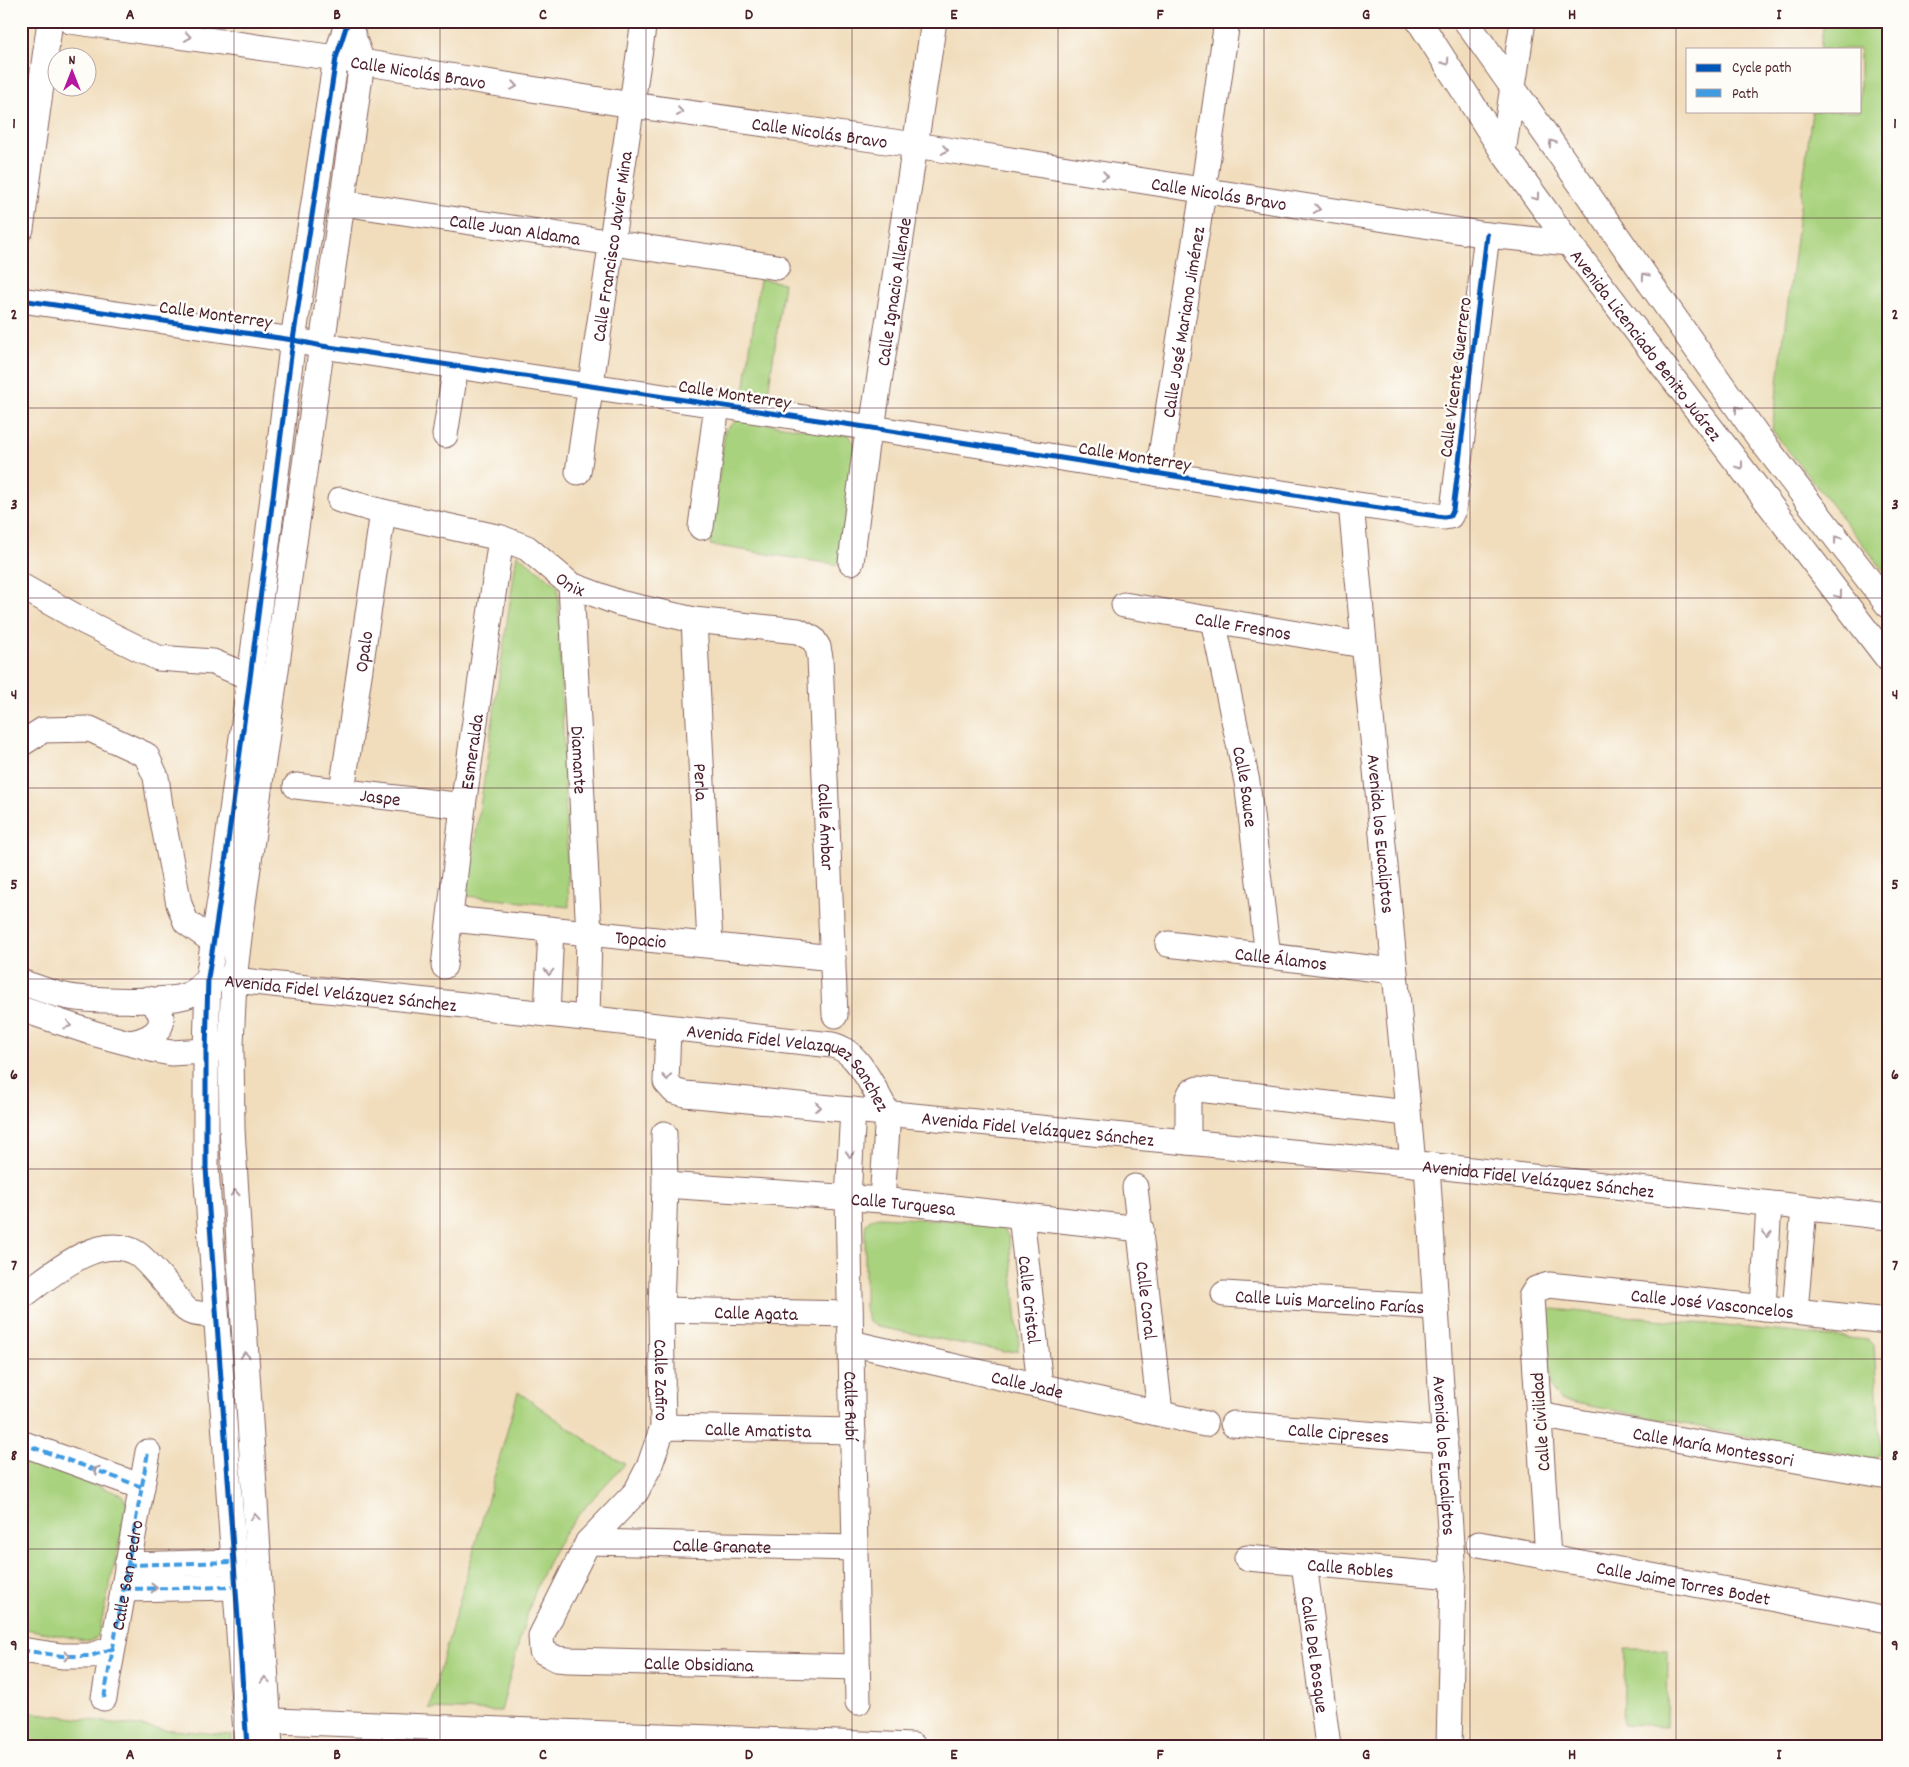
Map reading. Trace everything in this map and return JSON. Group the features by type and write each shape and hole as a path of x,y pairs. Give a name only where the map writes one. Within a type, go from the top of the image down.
{"street":[{"path":"21,229 50,21"},
{"name":"Calle Nicolás Bravo","path":"70,21 336,58 632,105 915,145 1204,192 1487,235 1569,243"},
{"name":"Calle Francisco Javier Mina","path":"578,472 644,21"},
{"name":"Calle Ignacio Allende","path":"851,562 866,444 872,428 934,21"},
{"name":"Calle José Mariano Jiménez","path":"1158,474 1204,192 1227,21"},
{"name":"Avenida Licenciado Benito Juárez","path":"1419,21 1503,152 1569,243 1888,659"},
{"name":"Avenida Licenciado Benito Juárez","path":"1466,21 1757,435 1888,605"},
{"path":"1503,152 1523,21"},
{"path":"262,682 293,340 336,58 348,22"},
{"path":"270,1746 257,1720 235,1587 206,1168 208,978 226,944 262,682 322,346 362,62 348,22"},
{"name":"Calle Juan Aldama","path":"342,203 777,267"},
{"name":"Calle Vicente Guerrero","path":"1444,517 1450,516 1453,510 1487,235"},
{"name":"Calle Monterrey","path":"21,300 872,428 1444,517"},
{"path":"445,435 456,366"},
{"path":"701,527 717,405"},
{"name":"Onix","path":"340,500 383,512 501,538 526,548 571,585 619,602 694,620 788,629 806,634 813,639"},
{"name":"Avenida los Eucaliptos","path":"1351,504 1407,1113 1420,1165 1436,1307 1454,1576 1449,1746"},
{"name":"Opalo","path":"342,791 383,512"},
{"name":"Esmeralda","path":"444,966 463,806 501,538"},
{"name":"Diamante","path":"571,585 589,934 587,1018"},
{"path":"21,586 85,622 158,658 213,662 262,682"},
{"name":"Calle Fresnos","path":"1124,604 1364,645"},
{"name":"Perla","path":"694,620 710,944"},
{"name":"Calle Sauce","path":"1213,620 1247,782 1268,956"},
{"name":"Calle Ámbar","path":"813,639 818,647 820,658 835,1015"},
{"path":"21,744 43,730 90,729 146,755 156,777 179,904 186,922 226,944 234,980 231,1045 232,1128 257,1720 247,1746"},
{"name":"Jaspe","path":"296,786 463,806"},
{"name":"Topacio","path":"451,919 833,958"},
{"path":"547,1014 551,930"},
{"name":"Calle Álamos","path":"1168,944 1394,971"},
{"name":"Avenida Fidel Velázquez Sánchez","path":"21,982 66,996 80,998 148,999 186,996 202,986 208,978 668,1028"},
{"path":"130,1043 156,1034 159,1028 158,1010 148,999"},
{"path":"21,1009 96,1034 171,1053 206,1051 231,1045"},
{"name":"Avenida Fidel Velazquez Sanchez","path":"668,1028 837,1046 856,1060 888,1114 674,1091 666,1082 668,1028"},
{"path":"1188,1142 1188,1098 1191,1092 1198,1089 1407,1113"},
{"name":"Calle Rubí","path":"853,1110 848,1198 858,1702"},
{"path":"882,1200 888,1114"},
{"name":"Avenida Fidel Velázquez Sánchez","path":"888,1114 1420,1165 1888,1217"},
{"name":"Calle Zafiro","path":"542,1651 541,1636 588,1542 636,1492 649,1467 663,1427 661,1310 665,1185 664,1134"},
{"name":"Calle Turquesa","path":"665,1185 882,1200 1141,1229"},
{"name":"Calle Coral","path":"1135,1187 1160,1413"},
{"path":"1762,1308 1769,1204"},
{"path":"1795,1311 1804,1208"},
{"name":"Calle Cristal","path":"1021,1215 1040,1385"},
{"path":"21,1297 79,1256 112,1246 136,1253 166,1284 186,1310 193,1314 215,1315"},
{"name":"Calle José Vasconcelos","path":"1536,1289 1548,1285 1888,1321"},
{"name":"Calle Civilidad","path":"1536,1289 1530,1297 1548,1557"},
{"name":"Calle Luis Marcelino Farías","path":"1224,1294 1436,1307"},
{"name":"Calle Agata","path":"661,1310 850,1314"},
{"name":"Calle Jade","path":"851,1343 1205,1424"},
{"name":"Calle María Montessori","path":"1538,1414 1888,1476"},
{"name":"Calle Cipreses","path":"1233,1424 1445,1440"},
{"name":"Calle Amatista","path":"663,1427 853,1430"},
{"path":"21,1443 142,1487"},
{"name":"Calle San Pedro","path":"104,1698 148,1452"},
{"name":"Calle Granate","path":"588,1542 855,1548"},
{"name":"Calle Jaime Torres Bodet","path":"1480,1544 1888,1620"},
{"name":"Calle Robles","path":"1246,1558 1454,1576"},
{"path":"125,1577 233,1562"},
{"name":"Calle Del Bosque","path":"1304,1563 1328,1746"},
{"path":"125,1577 235,1587"},
{"path":"21,1650 62,1656 90,1656 112,1649"},
{"name":"Calle Obsidiana","path":"542,1651 557,1659 568,1660 858,1667"},
{"path":"257,1720 453,1737 913,1746"}],"green space":[{"path":"1824,21 1888,21 1888,576 1772,430 1812,112 1862,112 1862,48 1820,48"},
{"path":"760,279 784,283 768,394 744,391"},
{"path":"738,420 849,435 857,449 839,565 710,545 725,430"},
{"path":"517,554 558,586 569,907 467,896"},
{"path":"879,1217 986,1222 997,1225 1002,1229 1009,1238 1019,1344 1017,1351 1005,1352 879,1327 869,1322 865,1308 865,1231 866,1224 870,1219"},
{"path":"1553,1309 1868,1340 1874,1346 1881,1454 1875,1459 1865,1459 1560,1400 1554,1394 1551,1387 1546,1316 1547,1312"},
{"path":"518,1392 602,1451 625,1464 575,1519 551,1556 528,1612 501,1711 429,1709"},
{"path":"33,1462 122,1495 127,1505 99,1634 96,1638 89,1641 21,1628 21,1464"},
{"path":"1625,1649 1668,1649 1667,1727 1623,1725"},
{"path":"21,1711 160,1729 232,1735 232,1746 21,1746"}],"marked path":[{"path":"21,1443 142,1487"},
{"path":"104,1698 148,1452"},
{"path":"127,1565 233,1562"},
{"path":"123,1589 235,1587"},
{"path":"21,1650 62,1656 90,1656 112,1649"}],"cycle path":[{"path":"247,1746 206,1168 208,978 250,678 293,340 336,58 348,21"},
{"path":"21,300 872,428 1444,517 1450,516 1453,510 1487,235"}]}
